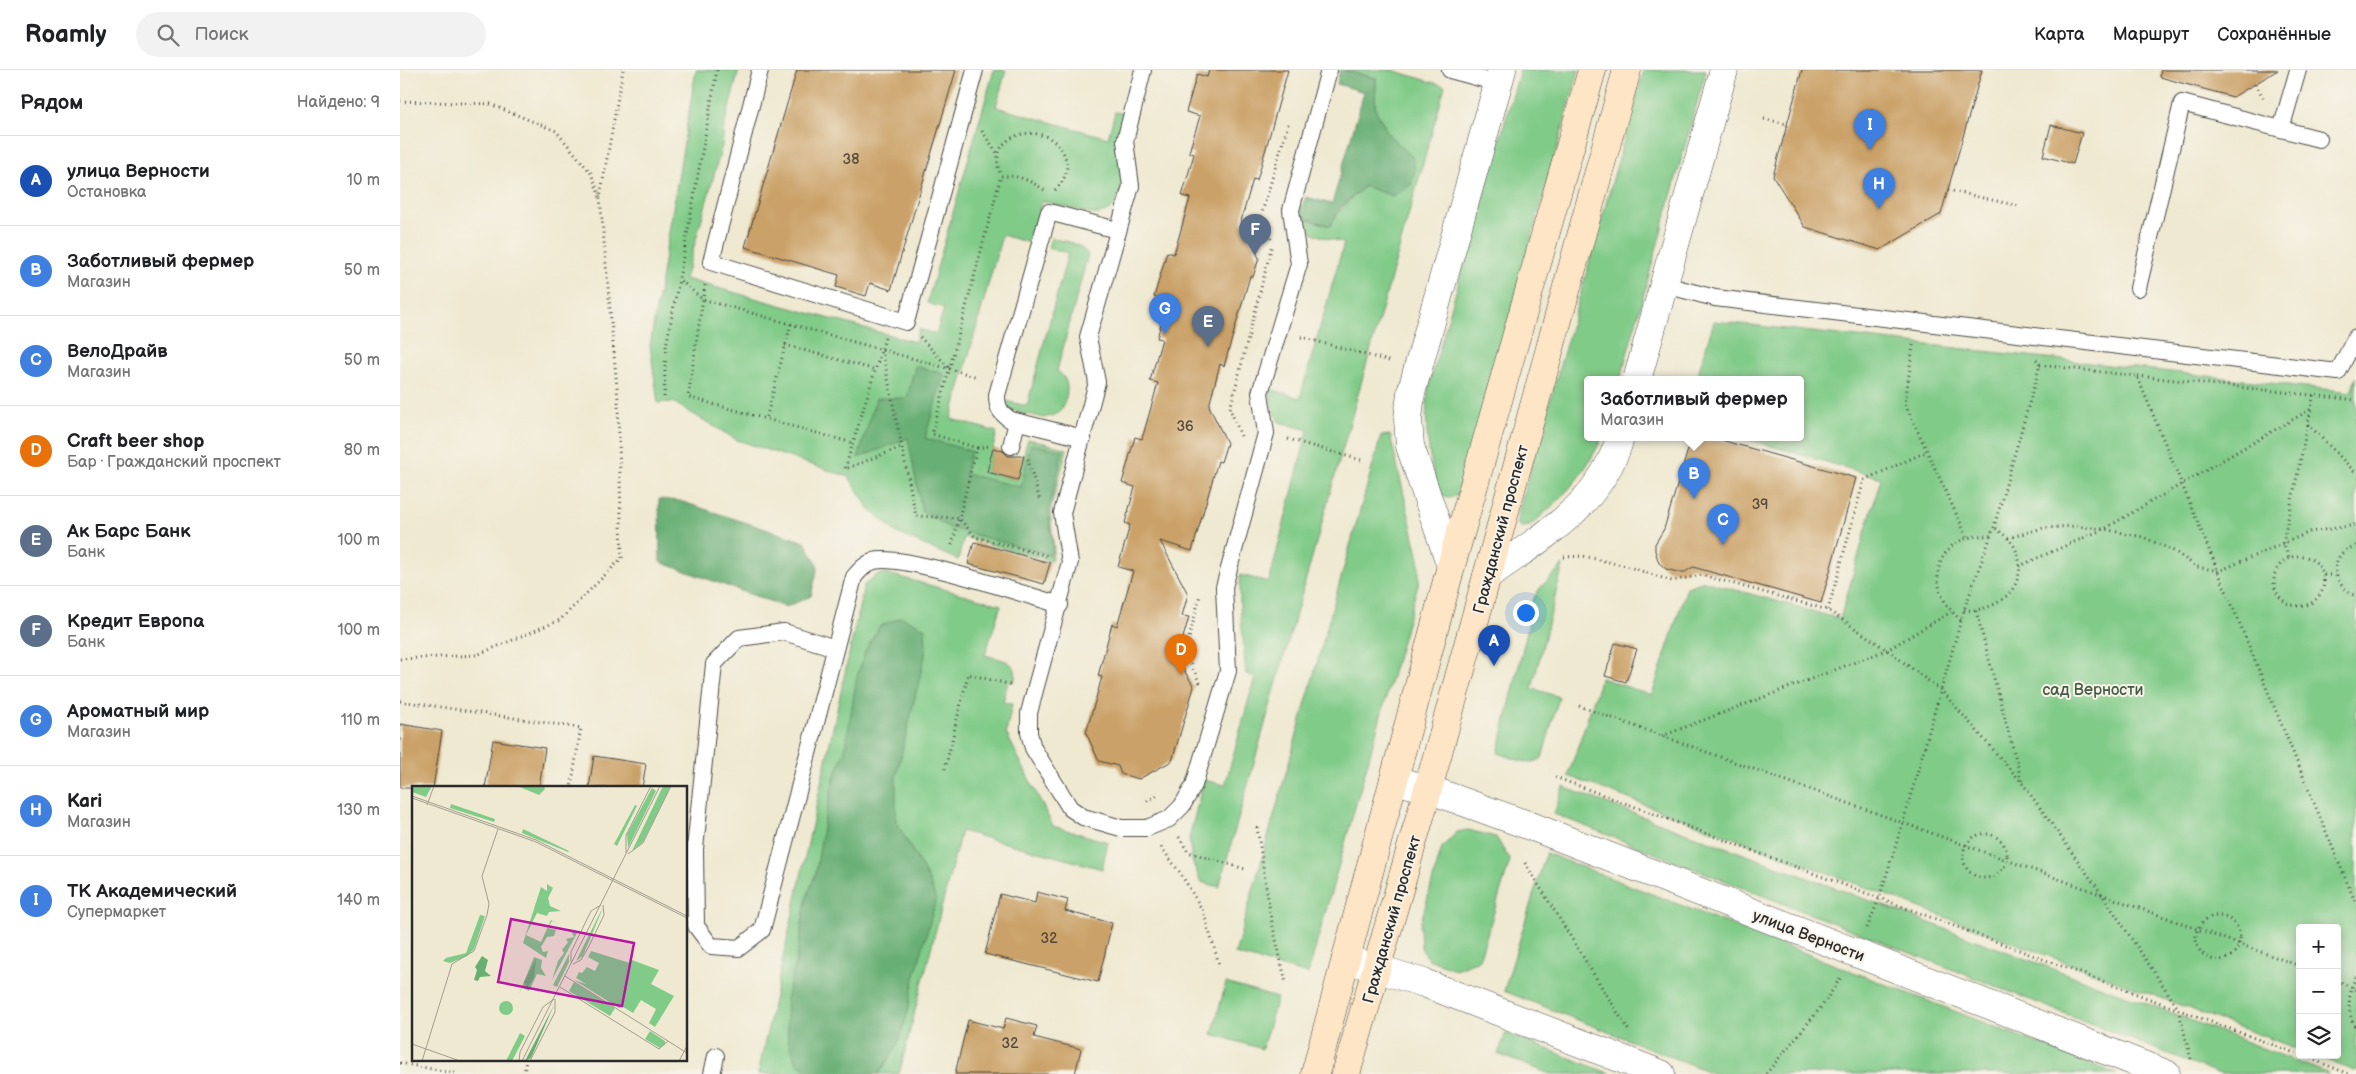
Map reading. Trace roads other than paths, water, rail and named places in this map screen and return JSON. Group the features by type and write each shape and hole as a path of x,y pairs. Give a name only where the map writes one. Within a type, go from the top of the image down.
{"main road":[{"name":"Гражданский проспект","path":"1315,1074 1451,566 1592,70"},
{"name":"Гражданский проспект","path":"1346,1074 1428,789 1627,70"}],"street":[{"path":"1638,376 1724,70"},
{"path":"1451,566 1410,446 1408,419 1411,393 1500,76"},
{"path":"1487,576 1570,516 1596,486 1619,441"},
{"name":"улица Верности","path":"1394,780 1428,789 1536,828 2166,1074"},
{"path":"1346,959 1376,967 1661,1074"}],"lane":[{"path":"760,70 711,262 898,320 975,70"},
{"path":"1144,70 1125,141 1131,186 1088,337 1097,382 1062,513 1070,562 1060,605 1035,690 1030,713 1029,733 1033,748 1070,808 1083,817 1121,828 1147,828 1169,819 1182,806 1194,785 1228,671 1224,587 1266,433 1260,393 1299,264 1291,210 1329,70"},
{"path":"1450,70 1500,76"},
{"path":"2281,129 2297,74"},
{"path":"2138,288 2182,103 2319,139"},
{"path":"1083,438 1017,422 1003,415 997,406 1000,383 1049,212 1117,230"},
{"path":"1665,285 1715,298 2338,372 2356,337"},
{"path":"1011,446 1017,422"},
{"path":"835,648 784,632 739,638 714,664 695,848 696,926 711,946 739,948 762,930 854,577 862,567 875,561 894,559 1060,605"},
{"path":"712,1074 716,1056"}],"place":[{"name":"ТК Академический","path":"1870,150"},
{"name":"Kari","path":"1879,209"},
{"name":"Кредит Европа","path":"1255,255"},
{"name":"Ароматный мир","path":"1165,334"},
{"name":"Ак Барс Банк","path":"1208,347"},
{"name":"Заботливый фермер","path":"1694,499"},
{"name":"ВелоДрайв","path":"1723,545"},
{"name":"улица Верности","path":"1494,666"},
{"name":"Craft beer shop","path":"1181,675"}],"park label":[{"name":"сад Верности","path":"2093,689"}]}
